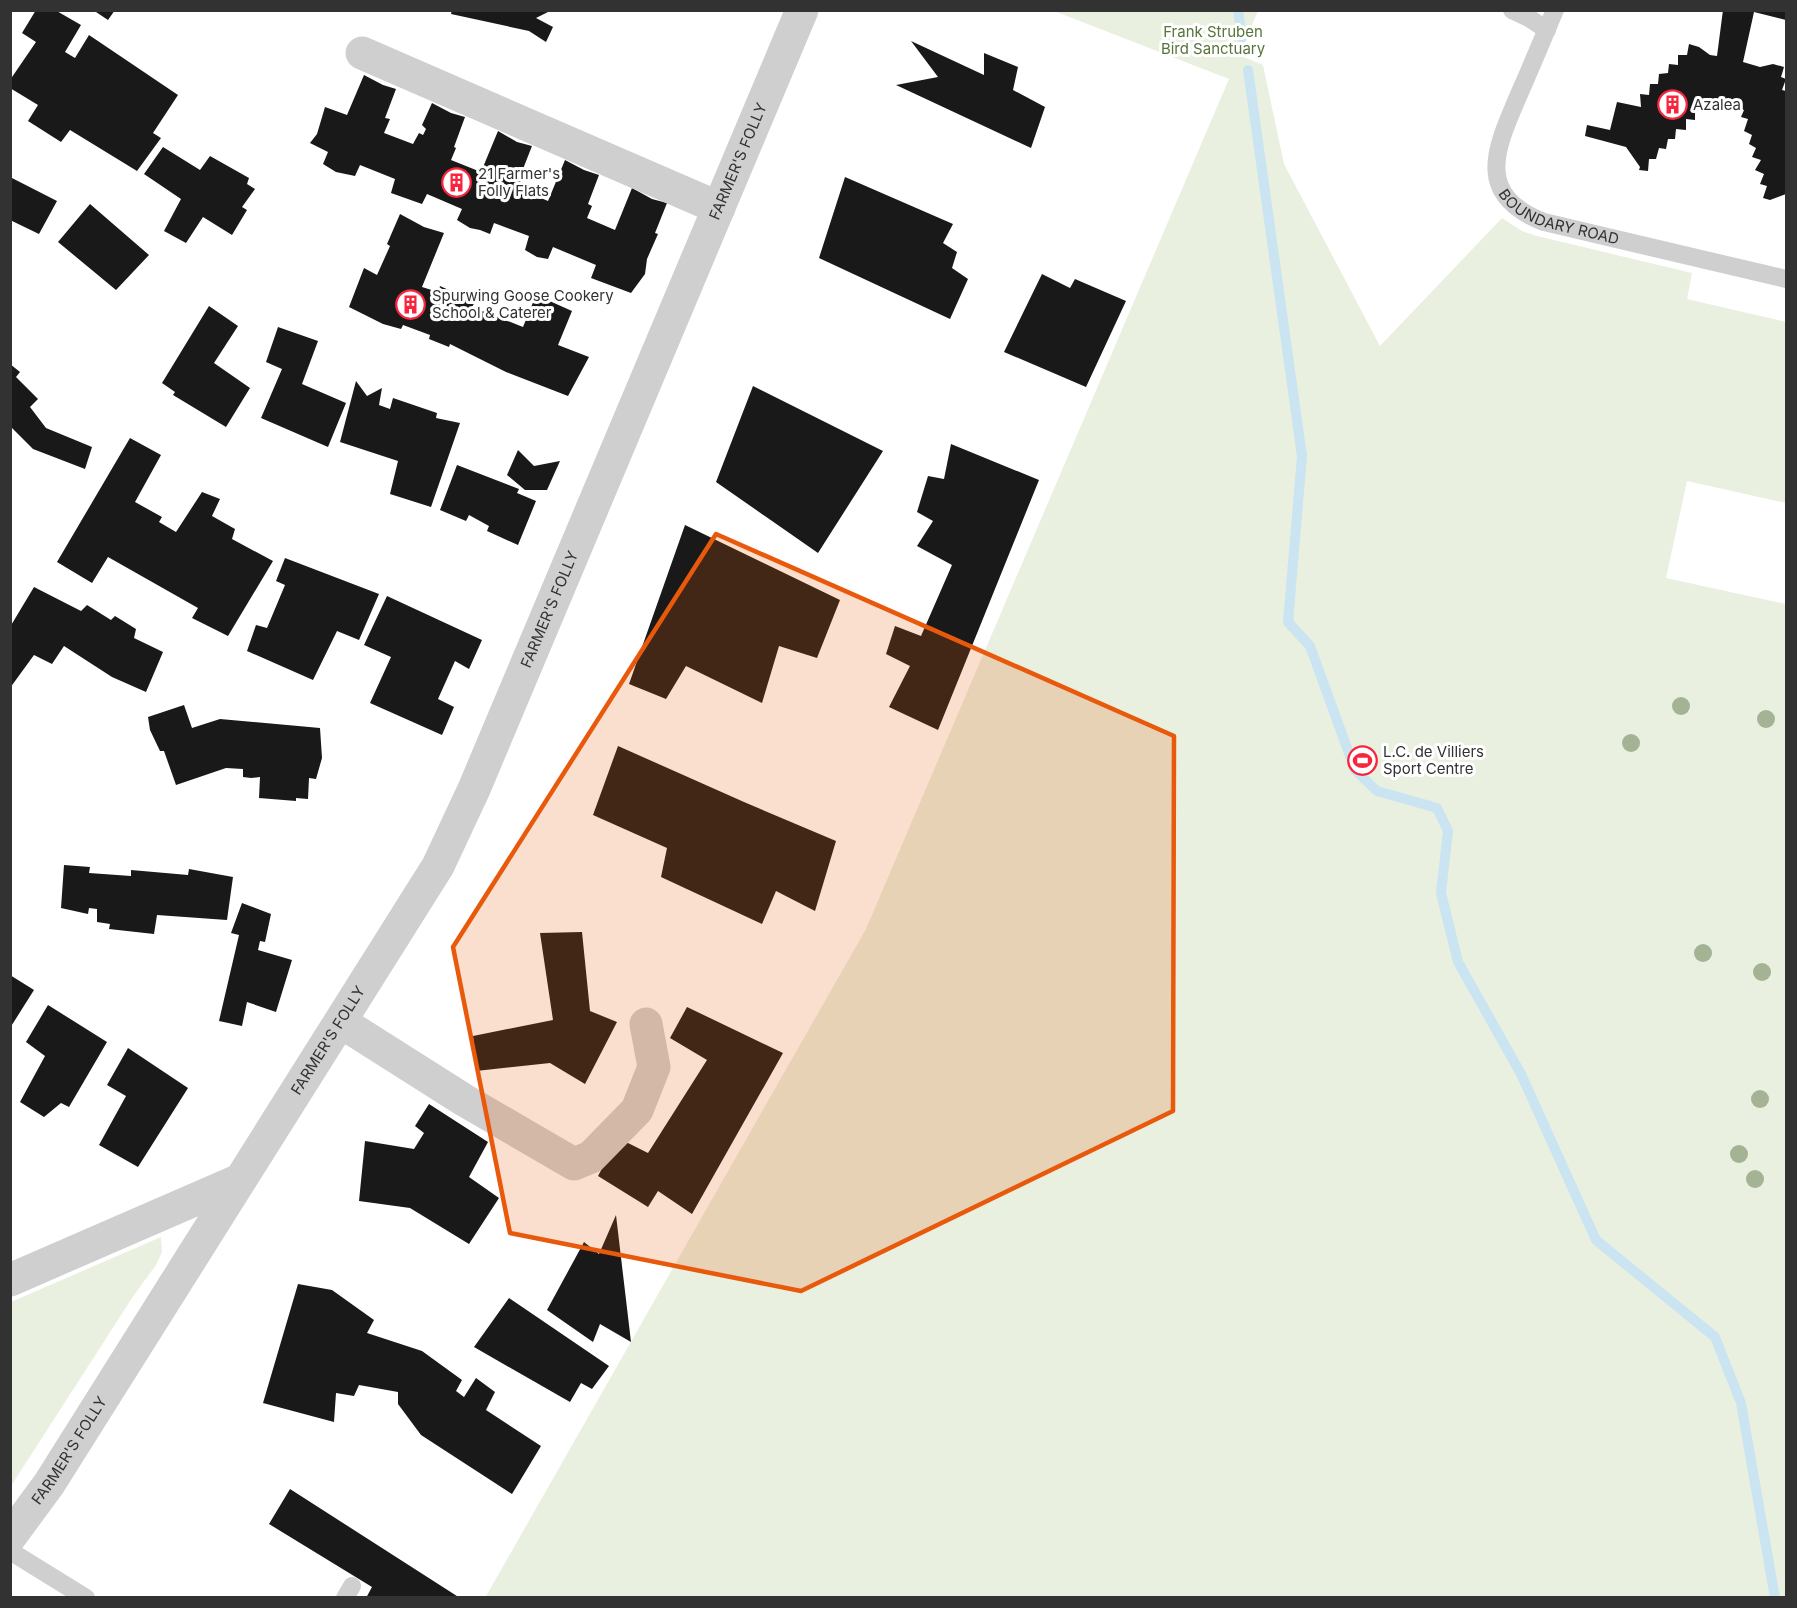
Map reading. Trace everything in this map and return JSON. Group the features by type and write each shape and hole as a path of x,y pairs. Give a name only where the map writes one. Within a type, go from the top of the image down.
{"street":[{"name":"FARMER'S FOLLY","path":"10,1537 49,1484 438,866 474,789 802,10"},
{"path":"362,53 719,208"},
{"path":"341,1022 464,1100 574,1164 591,1157 637,1110 654,1067 646,1024"},
{"path":"10,1280 240,1180"}],"lane":[{"path":"1512,10 1547,30"},
{"name":"BOUNDARY ROAD","path":"1555,10 1502,135 1496,158 1497,174 1503,192 1513,205 1527,215 1544,222 1786,279"},
{"path":"10,1551 86,1598"}],"highlighted area":[{"path":"716,534 1174,736 1173,1111 801,1291 510,1233 453,947"}],"green space":[{"name":"L.C. de Villiers Sport Centre","path":"1054,11 1258,11 1239,55 1263,65 1284,164 1380,346 1502,218 1522,231 1537,236 1692,273 1687,299 1786,322 1786,503 1687,481 1666,578 1786,604 1786,1597 485,1598 866,929 1229,79"},
{"path":"161,1237 162,1252 156,1265 134,1295 11,1486 11,1302"}],"building":[{"path":"36,10 55,10 81,25 65,52 75,58 89,35 178,95 153,133 161,138 137,171 70,130 61,142 28,121 38,105 10,88 10,80 36,42 22,33"},
{"path":"93,10 115,10 108,20"},
{"path":"452,10 552,10 536,18 553,27 546,42 529,31 451,14"},
{"name":"Azalea","path":"1723,10 1786,10 1786,20 1754,12 1743,62 1760,67 1773,64 1784,67 1781,77 1786,79 1782,90 1786,91 1786,194 1770,200 1763,198 1767,186 1760,184 1764,174 1755,170 1761,160 1752,157 1756,148 1749,144 1752,135 1744,131 1748,119 1741,117 1744,110 1723,101 1705,100 1704,110 1695,109 1695,120 1686,119 1686,130 1676,129 1675,139 1668,139 1666,149 1659,148 1656,159 1649,159 1648,171 1639,170 1640,167 1626,147 1585,136 1587,125 1610,130 1617,102 1641,107 1640,94 1649,95 1650,84 1658,84 1659,74 1668,73 1669,64 1678,65 1678,55 1687,55 1689,44 1699,47 1710,55 1717,56"},
{"path":"911,41 984,75 984,53 1018,67 1013,90 1045,107 1031,148 896,85 938,77"},
{"name":"21 Farmer's Folly Flats","path":"364,75 396,89 385,118 390,119 384,133 413,144 419,133 423,135 426,129 422,125 432,103 465,117 451,160 481,172 498,131 517,142 532,146 518,188 548,201 565,160 599,175 588,204 592,206 587,218 615,230 632,188 652,199 667,203 655,233 658,234 647,259 645,274 631,293 591,278 596,265 553,247 548,259 537,257 525,250 529,236 494,223 490,234 470,228 457,220 462,209 427,194 422,204 391,193 395,179 360,165 355,176 336,172 323,164 328,152 310,143 317,134 325,107 347,115"},
{"path":"163,147 200,170 210,156 249,178 247,184 255,189 242,207 247,210 232,235 203,217 186,243 164,231 181,199 144,174"},
{"path":"10,177 57,201 39,234 10,220"},
{"path":"845,177 953,224 943,243 957,252 952,268 968,279 950,319 819,258"},
{"path":"90,204 149,255 116,290 58,242"},
{"name":"Spurwing Goose Cookery School & Caterer","path":"400,214 424,227 444,233 422,287 438,292 440,286 475,302 472,307 523,327 536,295 572,311 558,345 589,357 568,396 506,372 450,344 449,347 429,339 430,335 403,325 401,329 383,324 349,307 364,268 377,275 390,246 387,244"},
{"path":"1042,274 1070,288 1075,279 1126,301 1086,387 1004,352"},
{"path":"209,306 238,326 214,363 250,388 226,427 173,395 175,392 162,383"},
{"path":"278,327 318,341 302,384 346,403 328,447 261,418 282,369 266,362"},
{"path":"10,364 20,372 16,377 38,399 30,407 46,428 92,447 85,469 33,449 10,426"},
{"path":"356,381 367,396 382,388 379,405 390,409 393,398 437,413 436,418 460,423 431,507 390,494 398,461 340,442"},
{"path":"753,386 883,451 818,553 716,482"},
{"path":"130,438 161,455 135,502 162,517 159,522 176,532 202,492 220,499 212,516 235,529 232,539 273,561 228,636 192,618 198,608 108,557 92,583 57,562"},
{"path":"951,444 1039,480 938,730 889,707 910,666 886,654 895,626 921,636 952,565 917,546 933,521 917,512 928,476 944,479"},
{"path":"518,450 534,466 560,461 547,490 525,490 507,475"},
{"path":"457,465 519,489 517,493 536,501 518,545 487,531 489,526 469,515 466,521 440,510"},
{"path":"685,525 840,600 817,658 779,646 762,703 686,666 666,699 629,684"},
{"path":"285,558 379,594 359,640 337,631 313,680 247,651 256,625 267,628 285,585 276,581"},
{"path":"34,587 81,611 87,605 111,620 115,616 136,629 134,638 163,652 146,692 112,677 64,646 52,664 34,655 10,688 10,627"},
{"path":"387,596 482,640 469,669 455,661 438,699 454,707 442,735 370,703 391,657 364,645"},
{"path":"184,705 192,728 220,719 320,728 322,758 316,779 309,778 308,799 296,798 296,801 259,798 260,777 243,777 243,769 226,768 176,785 164,751 160,751 150,730 148,717"},
{"path":"618,746 836,841 815,911 776,891 762,924 661,877 667,848 593,815"},
{"path":"64,865 90,867 89,873 131,876 131,870 188,875 189,869 233,877 227,920 157,915 154,934 109,929 110,924 97,922 97,909 89,908 88,914 61,908"},
{"path":"242,903 271,914 265,942 260,941 258,950 292,960 276,1012 247,1002 242,1026 219,1021 239,935 231,933"},
{"path":"582,932 590,1011 617,1022 585,1084 550,1063 476,1071 473,1036 553,1020 540,933"},
{"path":"10,975 34,990 10,1028"},
{"path":"48,1005 107,1042 69,1107 61,1103 44,1117 20,1102 45,1056 26,1042"},
{"path":"687,1007 783,1053 692,1214 658,1191 648,1207 598,1176 618,1138 648,1153 707,1060 670,1038"},
{"path":"128,1048 188,1088 138,1167 99,1145 126,1096 107,1085"},
{"path":"429,1104 488,1142 469,1177 499,1198 469,1244 410,1208 359,1201 365,1141 414,1149 424,1133 415,1126"},
{"path":"616,1215 631,1342 600,1324 593,1342 547,1310 584,1242 599,1254"},
{"path":"298,1284 332,1290 374,1320 367,1333 422,1351 462,1380 456,1391 464,1397 476,1378 495,1392 486,1410 541,1446 512,1494 421,1435 398,1404 398,1392 359,1385 354,1396 336,1393 334,1422 263,1403"},
{"path":"509,1298 609,1366 592,1389 581,1383 570,1402 474,1347"},
{"path":"290,1489 460,1598 366,1598 372,1587 269,1524"}],"waterway":[{"path":"1238,10 1242,38"},
{"path":"1248,70 1302,456 1288,622 1310,646 1355,770 1377,791 1437,808 1448,831 1441,893 1458,962 1521,1074 1596,1240 1715,1337 1741,1403 1775,1598"}],"place":[{"name":"Azalea","path":"1672,105"},
{"name":"21 Farmer's Folly Flats","path":"457,183"},
{"name":"Spurwing Goose Cookery School & Caterer","path":"411,305"},
{"name":"L.C. de Villiers Sport Centre","path":"1362,761"}],"park label":[{"name":"Frank Struben Bird Sanctuary","path":"1213,40"}]}
